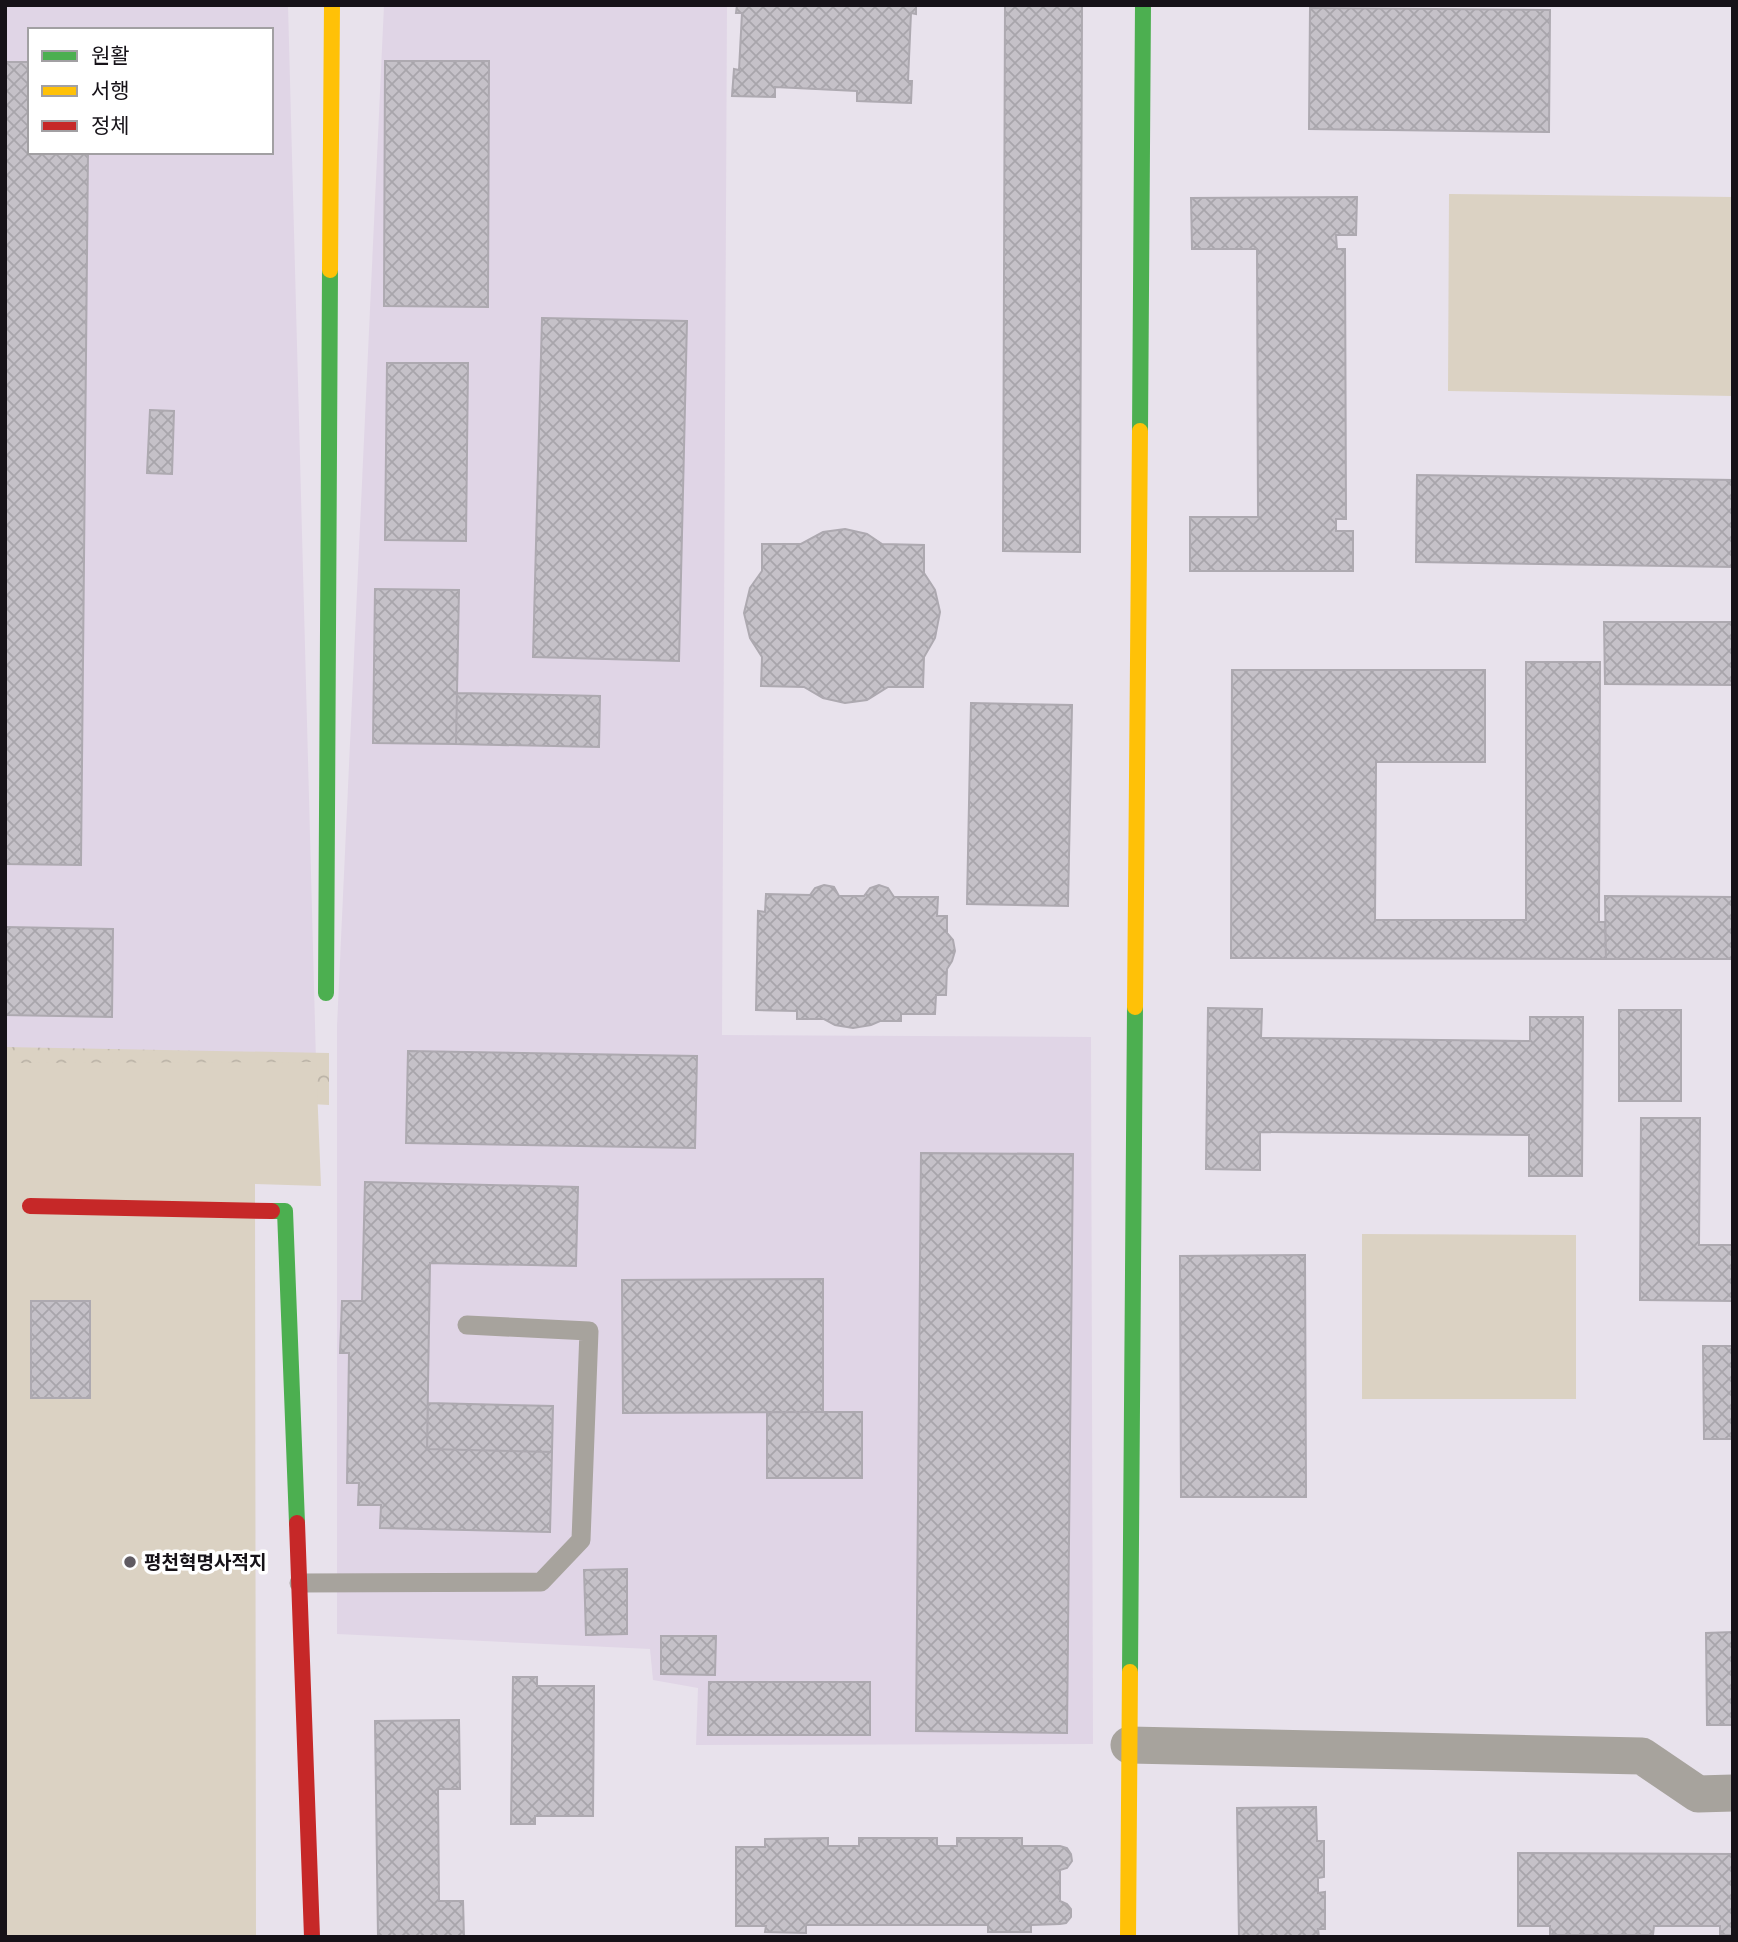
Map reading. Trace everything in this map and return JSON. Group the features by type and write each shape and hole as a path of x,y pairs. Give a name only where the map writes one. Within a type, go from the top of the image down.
{"street":[{"path":"326,993 332,5"},
{"path":"1128,1937 1143,5"},
{"path":"30,1206 285,1211 312,1937"},
{"path":"1129,1745 1642,1756 1698,1794 1733,1793"}],"lane":[{"path":"299,1583 541,1582 582,1540 589,1331 467,1325"}],"shaded area":[{"path":"5,5 288,5 316,1062 5,1063"},
{"path":"384,5 727,5 722,1035 1091,1037 1093,1744 696,1745 698,1688 653,1680 650,1649 337,1634 337,1026"}],"green space":[{"path":"1449,194 1733,197 1733,396 1448,391"},
{"path":"5,1047 329,1053 329,1105 226,1099 5,1125"},
{"name":"평천혁명사적지","path":"316,1062 321,1186 255,1184 256,1937 5,1937 5,1063"},
{"path":"1362,1234 1576,1235 1576,1399 1362,1399"}],"building":[{"path":"737,5 916,5 916,14 911,13 908,81 912,81 911,103 857,101 857,91 775,87 775,97 732,96 734,69 739,70 742,13 736,13"},
{"path":"1005,5 1082,5 1080,552 1003,551"},
{"path":"1310,8 1550,10 1549,132 1309,129"},
{"path":"385,61 489,61 488,307 384,306"},
{"path":"5,62 28,62 28,154 88,154 81,865 5,864"},
{"path":"1357,197 1356,235 1336,235 1337,249 1345,249 1346,519 1336,519 1336,531 1353,531 1353,571 1190,571 1190,517 1258,517 1257,249 1192,249 1191,198"},
{"path":"542,318 687,321 679,661 533,657"},
{"path":"387,363 468,363 466,541 385,540"},
{"path":"150,410 174,411 172,474 147,473"},
{"path":"1417,475 1733,480 1733,567 1416,562"},
{"path":"845,529 867,534 882,544 924,545 924,573 935,590 940,612 935,638 924,657 923,687 888,687 867,700 845,703 823,698 804,687 761,686 762,657 750,638 744,613 750,588 762,571 762,544 801,544 823,532"},
{"path":"375,589 459,590 456,744 373,743"},
{"path":"1604,622 1733,622 1733,685 1605,684"},
{"path":"1526,662 1600,662 1599,922 1605,922 1606,959 1231,958 1232,670 1485,670 1485,762 1376,762 1375,920 1526,920"},
{"path":"457,693 600,696 599,747 456,744"},
{"path":"971,703 1072,705 1068,906 967,904"},
{"path":"824,885 834,887 839,896 864,896 870,888 879,885 888,888 894,897 938,897 937,916 947,916 947,933 953,940 955,951 947,969 946,995 936,995 935,1014 901,1014 901,1021 880,1021 853,1028 835,1025 824,1019 797,1019 797,1011 756,1010 758,911 765,912 766,894 810,895 815,888"},
{"path":"1605,896 1733,897 1733,959 1606,959"},
{"path":"5,927 113,929 112,1017 5,1015"},
{"path":"1208,1008 1262,1009 1261,1038 1530,1041 1530,1017 1583,1017 1582,1176 1529,1176 1529,1135 1260,1132 1260,1170 1206,1169"},
{"path":"1619,1010 1681,1010 1681,1101 1619,1101"},
{"path":"408,1051 697,1056 695,1148 406,1143"},
{"path":"1641,1118 1700,1118 1699,1245 1733,1245 1733,1301 1640,1300"},
{"path":"921,1153 1073,1154 1067,1733 916,1731"},
{"path":"365,1182 578,1187 576,1266 430,1263 427,1449 552,1452 550,1532 380,1528 381,1505 358,1505 359,1483 347,1483 349,1353 340,1353 342,1301 362,1301"},
{"path":"1305,1255 1306,1497 1181,1497 1180,1256"},
{"path":"823,1279 823,1412 623,1413 622,1280"},
{"path":"31,1301 90,1301 90,1398 31,1398"},
{"path":"1703,1346 1733,1346 1733,1439 1704,1439"},
{"path":"428,1403 553,1406 552,1452 427,1449"},
{"path":"767,1412 862,1412 862,1478 767,1478"},
{"path":"627,1569 627,1634 586,1635 584,1570"},
{"path":"1733,1632 1733,1725 1707,1725 1706,1633"},
{"path":"661,1636 716,1636 715,1675 661,1674"},
{"path":"513,1677 537,1677 537,1686 594,1686 593,1816 535,1816 535,1824 511,1824"},
{"path":"709,1682 870,1682 870,1735 708,1735"},
{"path":"459,1720 460,1789 438,1789 439,1901 463,1901 464,1937 378,1937 375,1721"},
{"path":"1316,1807 1317,1841 1324,1841 1324,1877 1318,1878 1318,1893 1325,1892 1325,1929 1318,1929 1319,1937 1239,1937 1237,1808"},
{"path":"828,1838 828,1846 859,1846 859,1838 937,1838 937,1846 957,1846 957,1838 1022,1838 1022,1846 1067,1848 1072,1861 1067,1868 1060,1870 1060,1901 1071,1909 1071,1917 1066,1923 1031,1925 1031,1932 988,1932 988,1925 806,1925 806,1933 765,1932 766,1926 736,1926 736,1847 765,1847 765,1839"},
{"path":"1518,1853 1733,1854 1733,1935 1720,1935 1720,1926 1654,1926 1653,1935 1550,1935 1550,1926 1518,1926"}],"traffic: fast":[{"path":"1140,431 1143,5"},
{"path":"326,993 330,270"},
{"path":"1130,1672 1135,1007"},
{"path":"272,1211 285,1211 297,1523"}],"traffic: slow":[{"path":"330,270 332,5"},
{"path":"1135,1007 1140,431"},
{"path":"1128,1937 1130,1672"}],"traffic: jam":[{"path":"30,1206 272,1211"},
{"path":"297,1523 312,1937"}],"place":[{"name":"평천혁명사적지","path":"130,1562"}]}
